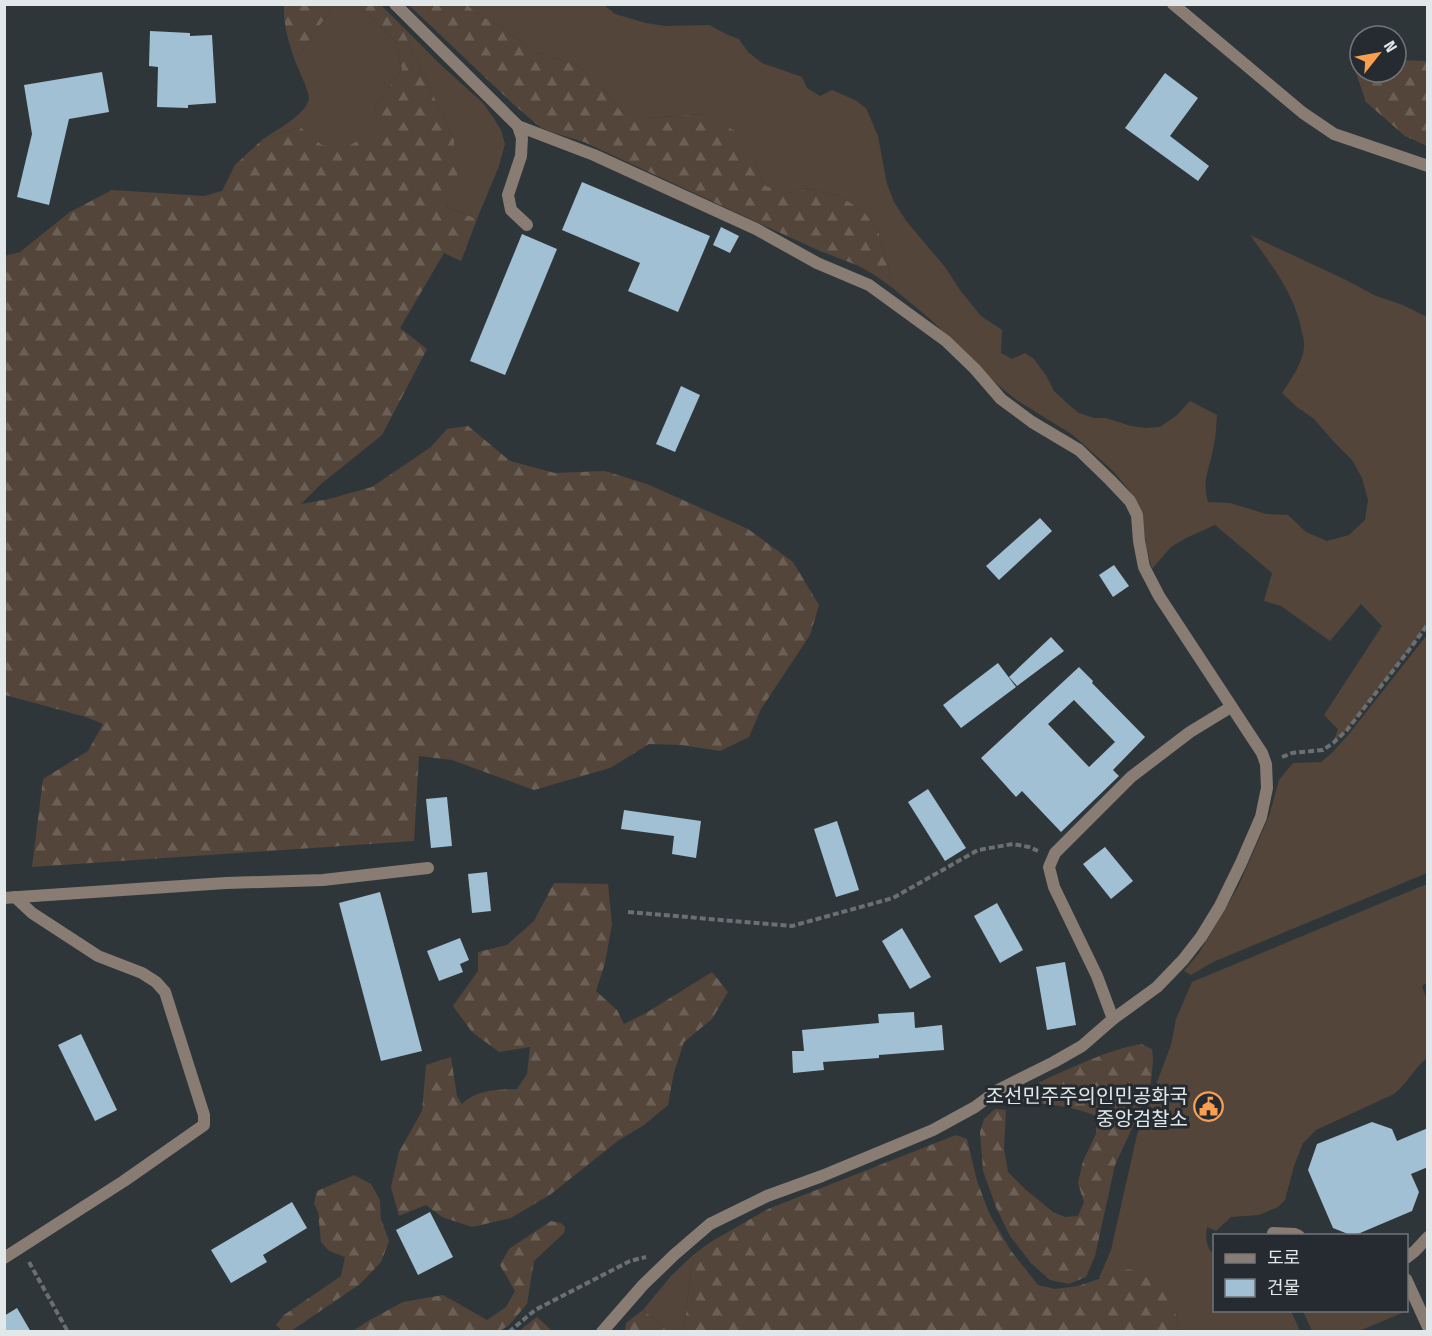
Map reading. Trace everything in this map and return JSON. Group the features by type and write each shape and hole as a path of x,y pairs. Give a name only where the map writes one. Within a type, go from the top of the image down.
{"street":[{"path":"395,4 518,126 594,155 756,229 817,263 869,285 946,341 1001,399 1032,422 1079,450 1130,501 1137,516 1144,567 1159,596 1262,753 1266,764 1267,788 1261,817 1220,906 1201,938 1157,987 1113,1018 1082,1046 998,1090 975,1107 933,1130 767,1196 710,1224 643,1285 602,1332"},
{"path":"1173,4 1303,113 1334,134 1428,166"},
{"path":"518,126 522,138 521,156 508,195 511,210 527,225"},
{"path":"1113,1018 1097,976 1054,887 1048,867 1055,853 1131,777 1190,732 1231,706"},
{"path":"10,898 226,883 323,880 428,868"},
{"path":"4,1257 124,1181 204,1125 204,1115 165,992 156,982 142,973 98,956 10,898"},
{"path":"1273,1233 1295,1234"},
{"path":"1408,1257 1428,1236"},
{"path":"1408,1281 1428,1327"}],"path":[{"path":"1266,764 1292,753 1323,750 1333,743 1347,730 1428,624"},
{"path":"628,912 792,926 893,898 978,850 1013,844 1029,847 1053,859"},
{"path":"21,1248 69,1332"},
{"path":"509,1332 535,1310 630,1261 645,1257 674,1255"}],"green space":[{"path":"284,5 334,5 295,61 285,26"},
{"path":"334,5 359,5 395,41 402,69 375,107 380,130 346,147 322,146 300,127 263,139 298,115 308,103 309,94 295,61"},
{"path":"359,5 381,5 400,24 454,140 458,179 446,207 477,219 461,261 444,253 400,328 427,349 382,435 321,484 301,504 372,487 431,447 447,429 468,426 510,461 555,473 605,471 647,484 748,529 793,562 819,605 810,635 761,709 749,737 720,751 681,745 649,744 610,768 534,790 452,760 419,756 414,841 32,867 43,779 88,751 103,724 86,717 5,695 5,256 20,252 70,212 112,190 204,196 222,191 235,165 263,139 300,127 322,145 346,147 379,130 375,107 402,69 395,41"},
{"path":"409,5 467,5 535,52 571,63 593,76 620,110 647,118 703,114 737,132 755,161 764,185 784,194 808,189 840,196 864,212 878,230 894,289 859,266 820,251 584,142 540,127"},
{"path":"467,5 604,5 615,14 646,23 665,26 709,25 739,39 748,52 762,63 802,77 807,88 820,96 832,90 855,100 866,108 878,136 887,184 894,202 981,316 1002,330 1001,353 1012,359 1025,353 1034,359 1054,391 1079,413 1094,418 1106,418 1145,428 1160,427 1176,416 1190,401 1217,415 1215,441 1206,481 1208,502 1230,503 1266,514 1288,515 1306,532 1327,541 1349,535 1365,520 1368,500 1362,478 1352,460 1314,419 1282,393 1301,359 1304,340 1289,293 1250,235 1376,296 1403,305 1427,317 1427,624 1347,730 1333,743 1338,729 1324,715 1382,626 1361,604 1330,641 1281,606 1264,601 1272,573 1215,525 1171,547 1152,569 1143,520 1129,490 1113,471 1073,435 1018,401 999,386 930,319 894,289 878,230 864,212 840,196 808,189 784,194 764,185 755,161 703,114 646,118 620,110 593,76 571,63 535,52"},
{"path":"400,24 483,103 501,130 505,144 499,166 477,219 446,207 457,179 454,140"},
{"path":"1408,60 1427,61 1427,146 1405,136 1366,102 1360,84 1408,84"},
{"path":"1427,635 1427,873 1213,962 1191,975 1184,971 1199,953 1238,887 1269,816 1279,780 1293,763 1321,762 1333,752"},
{"path":"554,883 608,884 612,924 605,963 596,991 617,1010 624,1024 712,972 728,992 712,1019 684,1042 674,1072 668,1105 644,1125 619,1140 551,1194 511,1218 472,1227 442,1217 426,1205 399,1216 391,1187 399,1152 422,1111 426,1065 451,1057 457,1096 462,1104 481,1093 517,1089 527,1074 530,1047 499,1052 472,1032 453,1006 478,971 478,952 507,945 534,921"},
{"path":"1427,884 1427,983 1422,986 1427,1000 1427,1058 1394,1094 1316,1130 1303,1143 1285,1200 1278,1207 1259,1215 1231,1217 1216,1231 1207,1227 1207,1242 1213,1254 1213,1312 1291,1312 1300,1331 1179,1331 1176,1315 1099,1278 1111,1250 1137,1135 1171,1045 1176,1019 1192,982"},
{"path":"1141,1044 1152,1049 1151,1082 1115,1165 1095,1256 1086,1277 1069,1284 1050,1280 1031,1263 1010,1236 996,1207 983,1171 980,1132 984,1119 995,1109 1006,1110 1004,1148 1008,1172 1053,1212 1065,1217 1078,1216 1084,1202 1078,1183 1083,1161 1096,1134 1096,1116 1059,1106 1021,1102 1020,1091 1095,1058"},
{"path":"956,1135 967,1139 977,1181 990,1215 1011,1251 1038,1285 1055,1289 1078,1286 1128,1269 1154,1276 1176,1315 1179,1331 684,1331 693,1255 709,1243 768,1209"},
{"path":"354,1175 371,1184 380,1200 381,1219 389,1241 381,1262 360,1284 291,1331 282,1331 276,1325 284,1315 341,1276 345,1257 329,1251 321,1242 318,1212 314,1203 317,1191"},
{"path":"551,1221 561,1223 565,1227 564,1233 534,1261 527,1304 509,1325 500,1331 353,1331 403,1302 443,1295 487,1320 506,1307 515,1291 500,1265 509,1249"},
{"path":"693,1255 684,1331 665,1331 643,1310 671,1276"},
{"path":"643,1310 665,1331 625,1331 626,1323"},
{"path":"1303,1312 1405,1312 1359,1331 1312,1331"},
{"path":"537,1317 552,1331 519,1331"}],"building":[{"path":"150,31 190,33 190,36 212,35 216,103 188,105 188,108 157,107 158,67 149,66"},
{"path":"102,72 109,112 69,119 49,205 17,197 32,134 24,85"},
{"path":"1165,73 1198,98 1170,136 1209,166 1198,181 1125,128"},
{"path":"582,182 710,236 678,312 628,291 640,263 562,230"},
{"path":"721,227 739,236 730,253 713,245"},
{"path":"522,234 557,249 505,375 470,361"},
{"path":"681,386 700,395 675,452 656,444"},
{"path":"1040,518 1052,531 999,580 986,566"},
{"path":"1114,565 1129,586 1113,597 1099,575"},
{"path":"1051,637 1064,651 1017,686 1009,677"},
{"path":"998,663 1016,687 961,728 943,705"},
{"path":"1079,667 1145,737 1113,770 1119,776 1061,832 1022,791 1016,797 981,758","holes":["1074,700 1115,742 1089,767 1048,724"]},
{"path":"928,789 966,848 945,861 908,802"},
{"path":"447,797 452,846 431,848 426,799"},
{"path":"624,810 701,821 696,858 672,854 674,836 621,829"},
{"path":"837,821 859,890 836,897 814,829"},
{"path":"1105,847 1133,881 1111,899 1083,864"},
{"path":"487,872 491,911 472,913 468,874"},
{"path":"380,892 422,1051 381,1061 339,903"},
{"path":"997,903 1023,950 1000,963 974,916"},
{"path":"902,928 931,977 910,989 882,941"},
{"path":"460,938 469,960 460,964 463,972 439,981 427,951"},
{"path":"1065,962 1076,1025 1047,1030 1036,967"},
{"path":"914,1012 915,1028 942,1025 944,1050 823,1062 824,1070 793,1073 792,1051 804,1051 802,1030 879,1023 878,1014"},
{"path":"81,1034 117,1110 95,1121 58,1045"},
{"path":"1372,1122 1392,1129 1397,1141 1428,1128 1428,1167 1411,1174 1419,1192 1412,1211 1358,1234 1348,1234 1333,1228 1308,1170 1317,1144"},
{"path":"292,1202 307,1228 263,1255 267,1262 231,1283 211,1250"},
{"path":"430,1212 453,1257 418,1275 396,1230"},
{"path":"17,1308 31,1332 4,1332 4,1316"}],"place":[{"name":"조선민주주의인민공화국 중앙검찰소","path":"1209,1107"}]}
